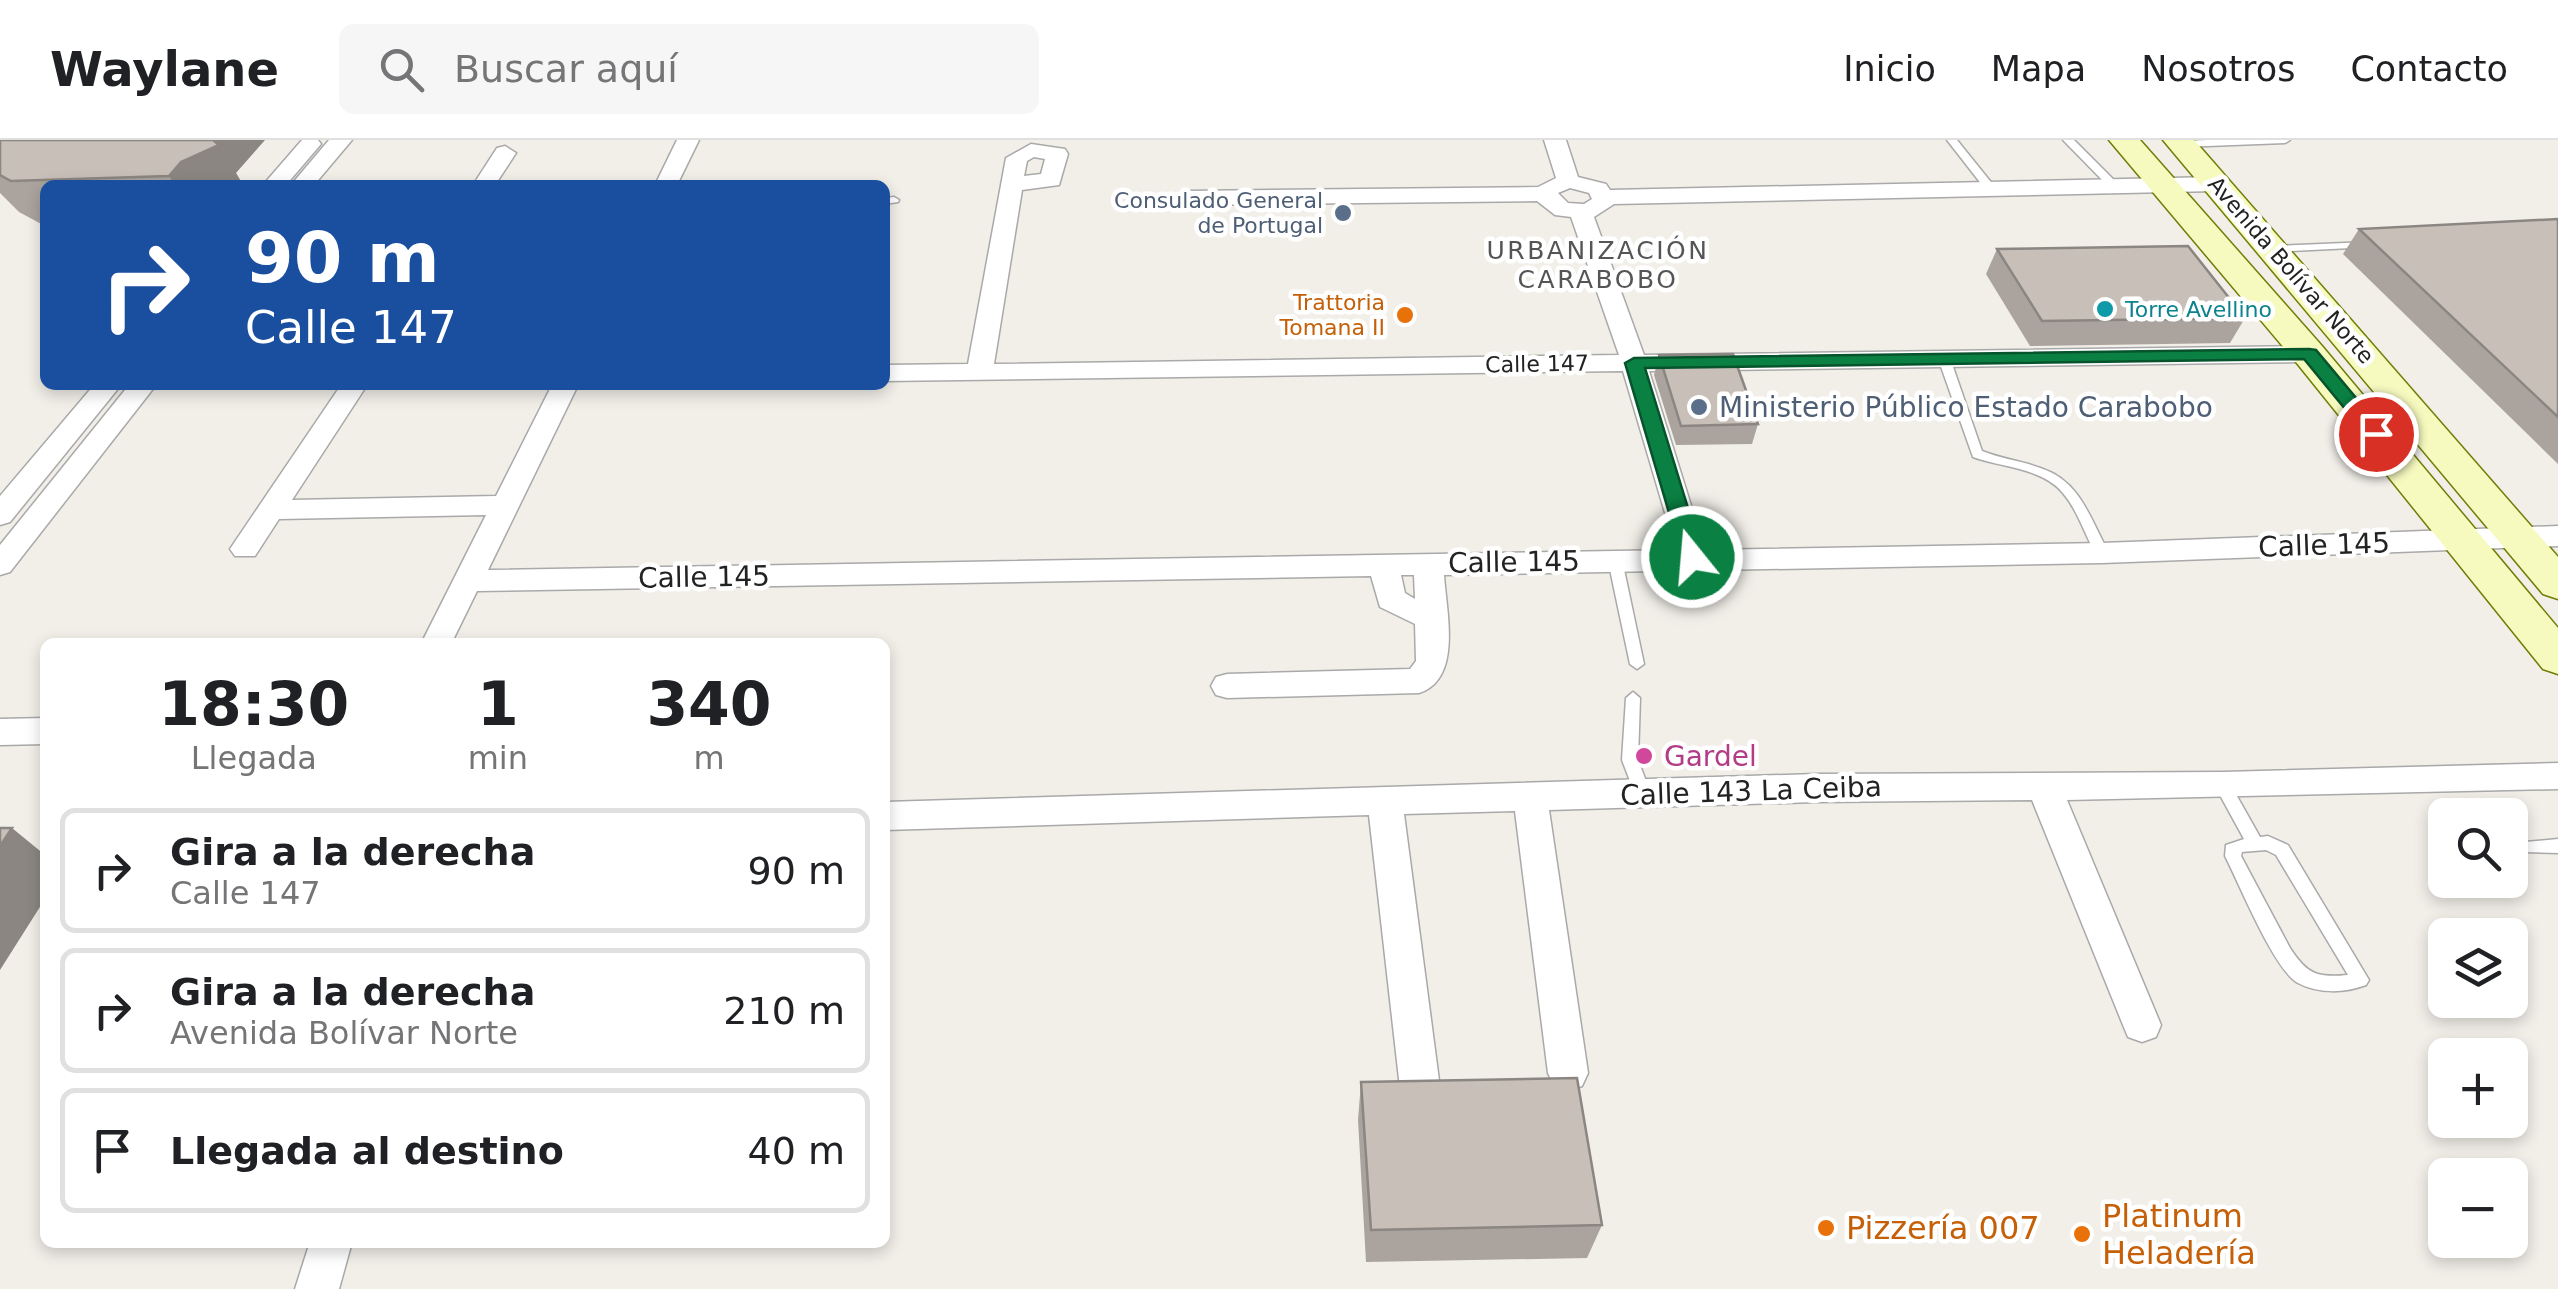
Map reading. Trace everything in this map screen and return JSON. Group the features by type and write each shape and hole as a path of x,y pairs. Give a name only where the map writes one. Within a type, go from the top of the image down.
{"main road":[{"name":"Avenida Bolívar Norte","path":"2124,140 2309,354 2558,658"},
{"name":"Avenida Bolívar Norte","path":"2180,142 2272,248 2538,537 2558,584"}],"street":[{"path":"278,180 311,140"},
{"path":"306,180 341,140"},
{"path":"668,180 688,140"},
{"path":"1555,140 1568,181"},
{"path":"487,180 505,152"},
{"path":"1189,198 1545,194 1555,184 1568,181 1592,185 1604,197 2216,184"},
{"path":"980,372 1012,184"},
{"path":"1545,194 1556,207 1581,212 1596,209 1604,197"},
{"path":"1581,212 1634,363 1692,557"},
{"name":"Calle 147","path":"890,373 2309,354"},
{"path":"0,515 104,390"},
{"path":"0,565 139,390"},
{"path":"245,548 351,390"},
{"path":"439,638 562,390"},
{"path":"272,510 504,505"},
{"name":"Calle 145","path":"470,580 2102,553 2538,537"},
{"path":"1383,564 1391,599 1431,618"},
{"path":"1227,686 1419,681 1432,663 1428,564"},
{"path":"0,732 40,731"},
{"name":"Calle 143 La Ceiba","path":"890,816 1816,788 2224,786 2558,776"},
{"path":"2044,787 2142,1025"},
{"path":"1530,798 1568,1073"},
{"path":"1385,802 1420,1088"},
{"path":"316,1289 330,1248"}],"lane":[{"path":"1952,140 1990,188"},
{"path":"2068,140 2114,186"},
{"path":"2180,142 2285,140"},
{"path":"2272,248 2392,244"},
{"path":"1945,361 1977,454 2046,475 2065,485 2102,553"},
{"path":"1614,560 1636,664"},
{"path":"1632,698 1630,760 1644,794"},
{"path":"2224,786 2255,844"},
{"path":"2255,844 2282,850 2360,980 2311,981 2293,968 2233,856 2232,850 2255,844"},
{"path":"2532,847 2558,846"}],"building":[{"path":"0,140 213,140 219,145 181,162 169,176 11,181 0,175"},
{"path":"2558,219 2558,417 2359,229"},
{"path":"2188,246 2245,318 2042,321 1997,249"},
{"path":"1733,354 1758,424 1681,426 1659,355"},
{"path":"0,828 12,828 0,846"},
{"path":"1577,1078 1602,1225 1371,1230 1361,1082"}],"place":[{"name":"Consulado General de Portugal","path":"1343,213"},
{"name":"Torre Avellino","path":"2105,309"},
{"name":"Trattoria Tomana II","path":"1405,315"},
{"name":"Ministerio Público Estado Carabobo","path":"1699,407"},
{"name":"Gardel","path":"1644,756"},
{"name":"Pizzería 007","path":"1826,1228"},
{"name":"Platinum Heladería","path":"2082,1234"}],"district":[{"name":"URBANIZACIÓN CARABOBO","path":"1598,264"}],"route":[{"path":"1692,557 1634,363 2309,354 2376,434"}]}
